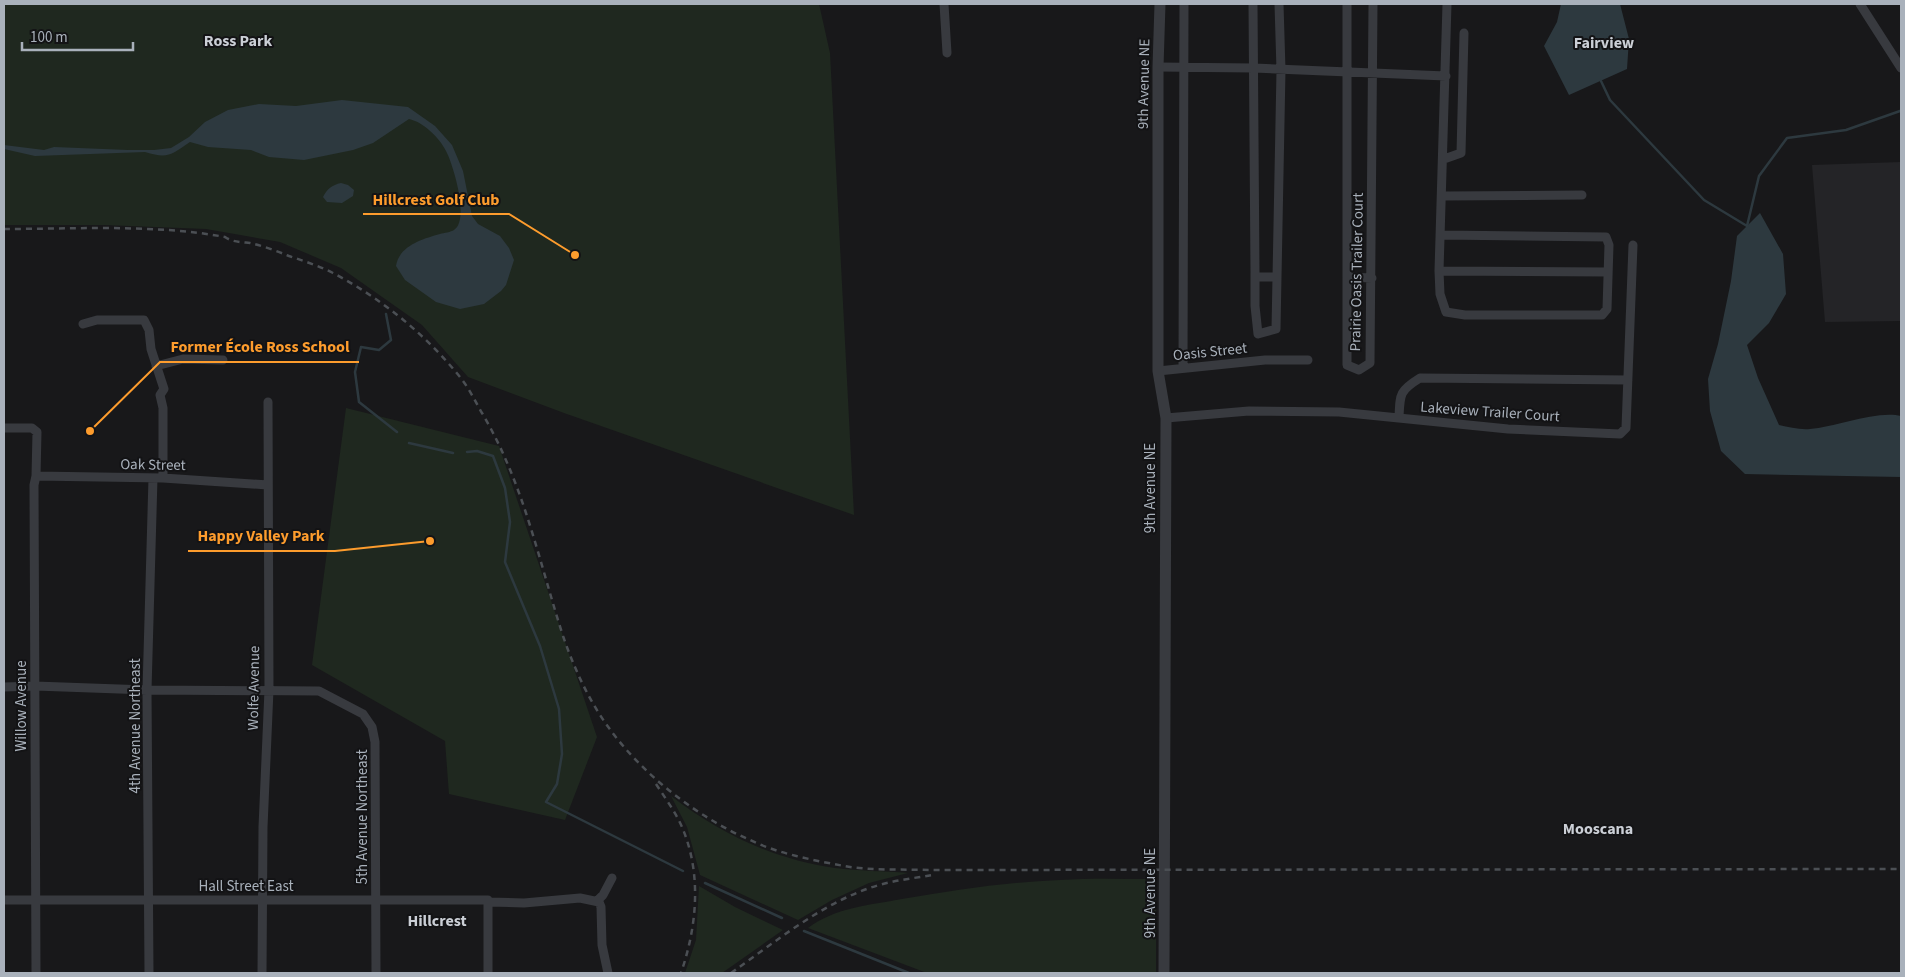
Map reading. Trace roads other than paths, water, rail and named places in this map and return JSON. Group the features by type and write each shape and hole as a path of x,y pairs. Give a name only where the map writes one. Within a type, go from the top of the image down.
{"street":[{"path":"944,4 947,53"},
{"name":"9th Avenue NE","path":"1160,4 1158,67 1158,371 1166,418 1164,973"},
{"path":"1183,368 1184,4"},
{"path":"1253,4 1255,306 1258,334 1276,329 1281,70 1279,4"},
{"name":"Prairie Oasis Trailer Court","path":"1347,4 1347,365 1359,370 1370,363 1372,278 1372,4"},
{"path":"1440,235 1606,237 1609,245 1607,309 1602,315 1465,315 1446,312 1440,294 1440,235 1443,196 1447,4"},
{"path":"1860,4 1901,68"},
{"path":"1444,159 1461,153 1464,33"},
{"path":"1158,67 1254,68 1446,76"},
{"path":"1443,196 1582,195"},
{"name":"Lakeview Trailer Court","path":"1166,418 1249,410 1339,412 1508,429 1620,434 1626,428 1633,244"},
{"path":"1440,271 1608,272"},
{"path":"1255,277 1277,277"},
{"path":"1347,277 1372,278"},
{"path":"83,324 97,320 144,320 149,330 151,349 164,389 160,395 163,408 163,478"},
{"path":"156,366 183,359 223,360"},
{"name":"Oasis Street","path":"1158,371 1266,360 1308,360"},
{"path":"1399,418 1400,397 1406,387 1420,378 1628,380"},
{"name":"Wolfe Avenue","path":"262,973 263,827 269,690 268,402"},
{"name":"Willow Avenue","path":"4,428 32,428 37,432 34,485 36,973"},
{"name":"Oak Street","path":"36,476 163,478 268,486"},
{"name":"4th Avenue Northeast","path":"149,973 147,690 153,478"},
{"path":"4,687 269,690"},
{"name":"5th Avenue Northeast","path":"269,690 319,691 363,714 372,727 376,742 376,973"},
{"path":"608,973 602,945 601,907 597,901 603,895 612,878"},
{"name":"Hall Street East","path":"4,900 262,899 524,903 580,898 597,901"},
{"path":"488,901 488,973"}],"waterway":[{"path":"1601,81 1610,100 1704,200 1747,226 1759,176 1787,138 1846,130 1900,111"},
{"path":"386,314 391,340 379,350 361,347 355,372 359,402 397,432"},
{"path":"409,443 453,453"},
{"path":"467,452 477,451 493,456 505,488 510,522 505,562 540,646 559,709 562,754 557,784 546,802 683,871"},
{"path":"705,883 782,918"},
{"path":"804,931 909,973"}],"railway":[{"path":"4,229 171,230 225,237 234,241 265,247 328,270 369,294 402,319 432,346 460,377 497,440 529,522 567,648 577,672 602,718 638,762 672,793 730,831 761,845 796,856 844,866 888,870 1901,869"},
{"path":"656,784 682,827 693,863 695,881 694,919 681,973"},
{"path":"731,973 784,935 839,901 879,885 932,875"}],"place":[{"name":"Hillcrest Golf Club","path":"575,255"},
{"name":"Former École Ross School","path":"90,431"},
{"name":"Happy Valley Park","path":"430,541"}],"district":[{"name":"Ross Park","path":"238,41"},
{"name":"Fairview","path":"1604,43"},
{"name":"Mooscana","path":"1598,829"},
{"name":"Hillcrest","path":"437,921"}]}
